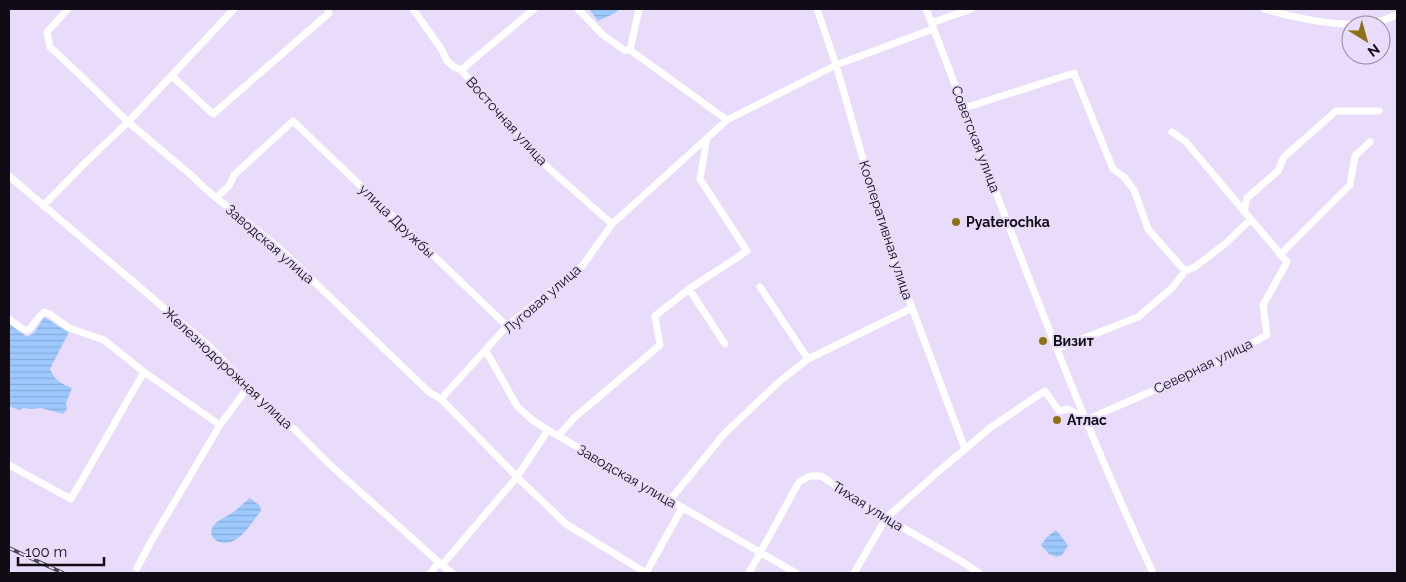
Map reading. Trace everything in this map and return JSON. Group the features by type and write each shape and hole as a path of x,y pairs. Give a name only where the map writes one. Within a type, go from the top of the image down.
{"street":[{"name":"Заводская улица","path":"68,9 47,32 50,47 128,122 216,198 278,247 429,392 441,399 566,524 646,573"},
{"path":"44,205 128,122 234,9"},
{"path":"172,76 213,114 329,13 328,9"},
{"name":"Восточная улица","path":"413,9 442,50 447,61 461,70 544,164 612,224"},
{"path":"461,70 534,9"},
{"path":"578,9 602,34 624,50 630,50 727,120"},
{"path":"630,50 639,9"},
{"name":"Кооперативная улица","path":"817,9 836,65 892,257 965,448"},
{"name":"Советская улица","path":"926,9 1056,348 1119,502 1153,573"},
{"name":"Луговая улица","path":"441,399 507,326 582,265 612,224 727,120 836,65 971,9"},
{"path":"1264,9 1334,24 1376,22 1389,20 1397,15"},
{"path":"964,108 1074,73 1113,169 1124,177 1134,190 1148,229 1185,271"},
{"path":"1244,212 1248,198 1278,171 1284,157 1336,111 1379,111"},
{"name":"улица Дружбы","path":"216,198 229,186 234,175 292,121 507,326"},
{"path":"1172,132 1186,142 1280,255 1350,185 1355,156 1370,142"},
{"path":"558,436 574,418 660,346 655,316 690,288 748,251 700,179 707,138"},
{"name":"Железнодорожная улица","path":"9,176 211,348 248,387 293,428 328,464 452,573"},
{"path":"1056,348 1138,317 1173,287 1185,271 1196,267 1251,219"},
{"name":"Северная улица","path":"1086,420 1214,364 1267,335 1264,305 1287,262 1280,255"},
{"path":"760,287 808,359"},
{"path":"690,288 725,344"},
{"path":"670,500 724,434 780,381 808,359 912,308"},
{"path":"9,318 23,330 27,330 32,328 36,319 44,312 50,314 69,328 104,340 144,372 220,425"},
{"name":"Заводская улица","path":"486,351 516,406 532,419 558,436 796,573"},
{"path":"9,465 71,499 144,372"},
{"path":"137,568 220,425 248,387"},
{"path":"854,573 886,518 990,428 1045,391 1059,411 1068,409 1086,420"},
{"path":"431,573 437,564 442,565 517,477 548,430"},
{"name":"Тихая улица","path":"749,573 799,482 810,476 821,476 886,518 979,573"},
{"path":"646,573 682,508"}],"water":[{"path":"589,9 620,9 598,21"},
{"path":"44,317 69,332 50,369 59,381 72,388 66,403 67,409 63,414 41,408 24,408 19,410 9,406 9,323 27,337 34,333"},
{"path":"250,498 260,506 261,511 246,531 235,540 229,542 224,543 215,540 211,532 215,524"},
{"path":"1056,530 1068,546 1062,555 1057,557 1049,554 1041,545"}],"railway":[{"path":"9,548 63,573"}],"place":[{"name":"Pyaterochka","path":"956,222"},
{"name":"Визит","path":"1043,341"},
{"name":"Атлас","path":"1057,420"}]}
